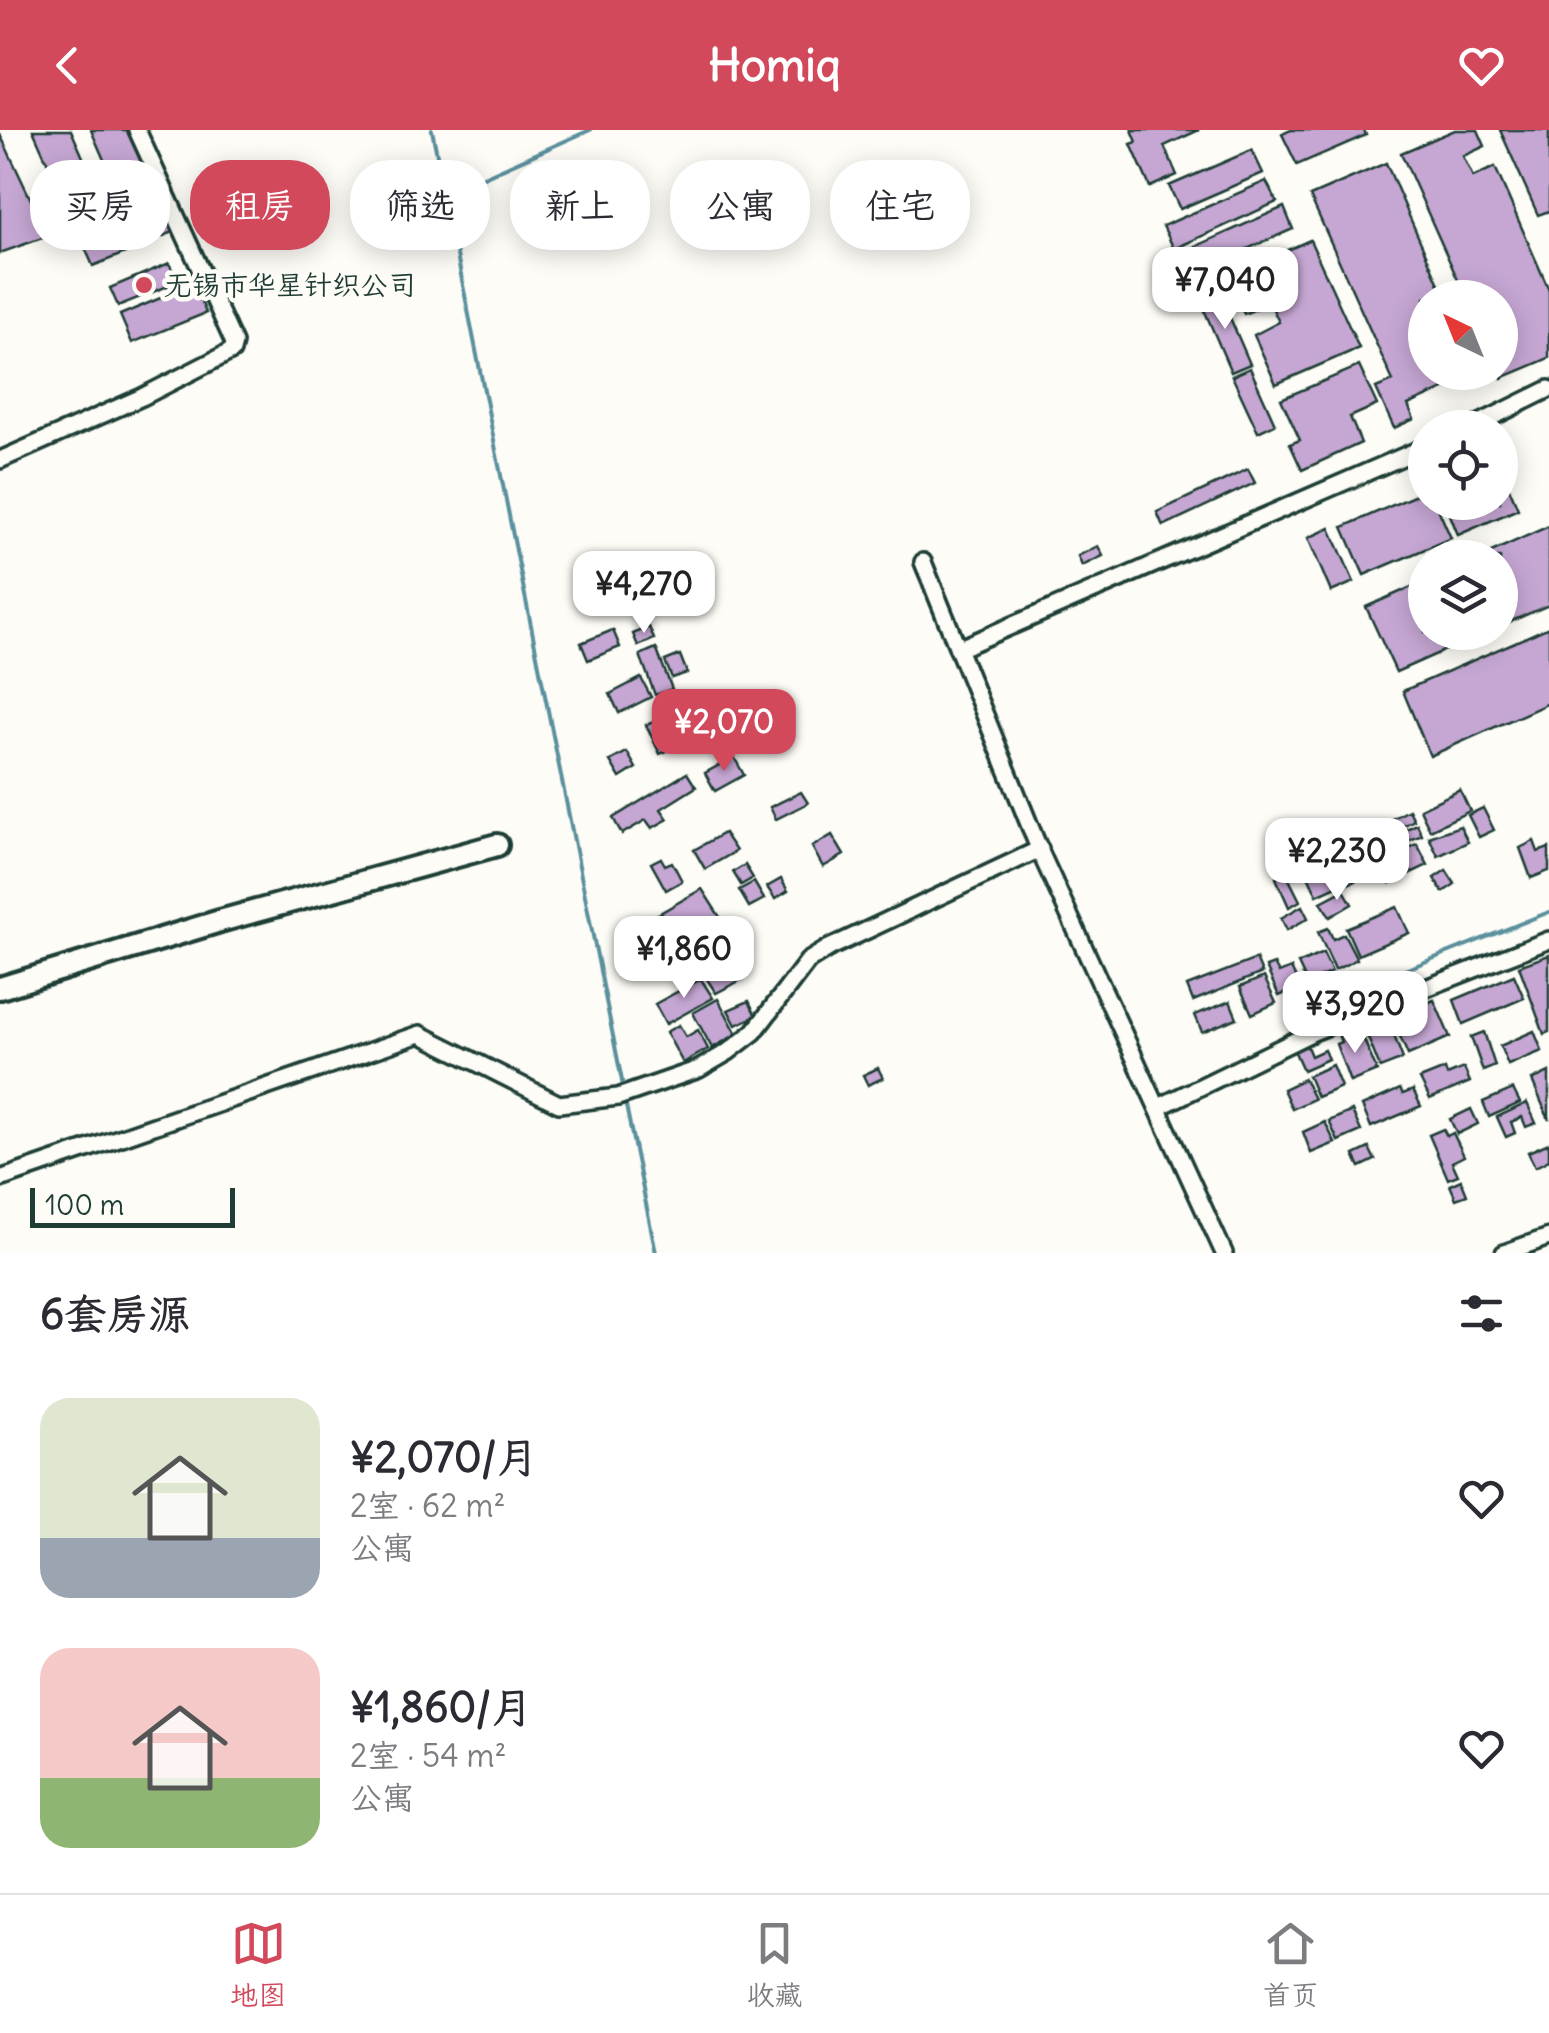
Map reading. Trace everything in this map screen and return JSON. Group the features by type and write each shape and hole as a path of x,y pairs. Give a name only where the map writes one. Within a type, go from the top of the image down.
{"street":[{"path":"0,460 142,396 232,350 234,343 215,297 137,130"},
{"path":"1507,410 1549,390"},
{"path":"958,649 1408,454"},
{"path":"923,562 1040,849 1224,1253"},
{"path":"0,988 220,920 497,845"},
{"path":"0,1179 420,1034 558,1104 636,1092 699,1069 728,1052 754,1032 808,960 1040,849"},
{"path":"1159,1107 1312,1032 1549,940"},
{"path":"1504,1253 1549,1237"}],"building":[{"path":"33,130 71,130 84,160 46,160"},
{"path":"91,130 132,130 145,160 104,160"},
{"path":"1132,130 1199,130 1164,146 1177,175 1150,187 1131,144 1137,142"},
{"path":"1291,130 1364,130 1366,135 1297,165 1282,134"},
{"path":"1455,130 1478,130 1485,146 1463,156 1473,177 1495,167 1549,290 1549,358 1518,371 1518,280 1458,280 1401,153"},
{"path":"1500,130 1549,130 1549,211 1538,215"},
{"path":"0,134 30,198 30,242 0,253"},
{"path":"1252,150 1263,173 1180,209 1169,186"},
{"path":"1386,163 1437,280 1408,280 1408,390 1442,390 1408,405 1408,422 1394,428 1376,388 1393,381 1310,196"},
{"path":"1266,181 1277,202 1174,249 1163,226"},
{"path":"1284,207 1293,229 1192,273 1183,252"},
{"path":"1310,240 1359,348 1276,384 1254,335 1279,322 1270,303 1244,314 1227,277"},
{"path":"86,250 124,250 125,253 93,266"},
{"name":"无锡市华星针织公司","path":"169,263 178,282 118,306 110,288"},
{"path":"194,284 206,313 132,343 120,315"},
{"path":"1219,292 1250,364 1231,372 1200,300"},
{"path":"1359,366 1377,405 1350,417 1361,443 1302,470 1290,444 1300,440 1281,399"},
{"path":"1250,368 1275,424 1258,432 1232,376"},
{"path":"1248,469 1255,483 1163,526 1157,512"},
{"path":"1408,498 1408,520 1443,520 1451,538 1408,540 1408,556 1364,575 1343,527"},
{"path":"1452,520 1493,520 1458,535"},
{"path":"1549,526 1549,605 1518,618 1518,540"},
{"path":"1330,528 1354,582 1331,592 1308,538"},
{"path":"1098,546 1103,556 1082,566 1078,556"},
{"path":"1408,588 1408,650 1446,650 1396,672 1366,607"},
{"path":"649,627 654,639 638,646 633,634"},
{"path":"1549,627 1549,703 1430,756 1403,691 1497,650 1518,650 1518,641"},
{"path":"613,630 620,647 588,660 581,643"},
{"path":"656,648 672,689 655,695 640,655"},
{"path":"680,655 687,673 672,678 665,661"},
{"path":"641,678 651,697 619,713 610,694"},
{"path":"661,719 674,748 660,754 646,725"},
{"path":"627,752 636,768 620,778 610,761"},
{"path":"734,757 744,775 715,791 705,773"},
{"path":"687,773 696,787 661,809 668,819 652,828 646,820 622,834 613,818"},
{"path":"1460,790 1470,811 1430,830 1420,809"},
{"path":"801,792 808,803 776,819 770,807"},
{"path":"1483,808 1494,830 1479,837 1468,815"},
{"path":"1409,810 1414,820 1393,831 1388,821"},
{"path":"1417,824 1422,835 1401,844 1396,834"},
{"path":"1460,826 1468,842 1438,856 1429,837"},
{"path":"724,833 736,851 705,869 694,850"},
{"path":"832,835 844,855 823,867 812,847"},
{"path":"1392,837 1396,846 1381,853 1377,844"},
{"path":"1534,841 1538,852 1549,848 1549,871 1531,878 1520,848"},
{"path":"1417,844 1428,865 1390,883 1378,856 1384,853 1387,858"},
{"path":"1354,855 1364,877 1343,886 1333,864"},
{"path":"661,858 665,865 672,862 682,881 666,890 651,863"},
{"path":"1326,862 1337,886 1317,895 1306,871"},
{"path":"745,865 753,878 741,885 733,872"},
{"path":"1446,870 1455,884 1443,892 1434,878"},
{"path":"1286,873 1300,901 1289,907 1276,878"},
{"path":"781,879 788,891 775,899 767,887"},
{"path":"754,882 764,899 749,907 739,890"},
{"path":"702,889 725,925 649,968 637,948 642,946 632,929"},
{"path":"1344,890 1352,904 1330,917 1321,902"},
{"path":"1302,906 1308,918 1287,930 1281,918"},
{"path":"1397,907 1409,933 1358,955 1346,928"},
{"path":"1328,928 1333,939 1344,934 1357,959 1335,970 1318,932"},
{"path":"1323,953 1332,972 1307,983 1298,964"},
{"path":"1549,955 1549,1032 1544,1034 1519,966"},
{"path":"731,959 743,979 716,993 703,973"},
{"path":"1256,959 1262,973 1193,1001 1187,986"},
{"path":"694,960 700,971 678,983 671,973"},
{"path":"1274,964 1279,973 1291,968 1300,987 1279,996 1266,967"},
{"path":"1514,975 1524,998 1463,1024 1454,1000"},
{"path":"1264,977 1276,1003 1252,1014 1240,987"},
{"path":"701,979 713,998 666,1024 655,1004"},
{"path":"718,999 737,1034 712,1048 693,1013"},
{"path":"1434,1000 1450,1037 1408,1055 1392,1018"},
{"path":"749,1001 756,1016 736,1025 728,1010"},
{"path":"1230,1001 1237,1018 1202,1032 1195,1015"},
{"path":"1388,1020 1403,1059 1380,1068 1363,1025 1370,1022 1373,1027"},
{"path":"679,1025 686,1037 698,1030 708,1049 683,1063 666,1032"},
{"path":"1350,1028 1354,1036 1361,1033 1377,1071 1350,1082 1336,1044 1341,1042 1338,1034"},
{"path":"1534,1031 1542,1051 1508,1065 1500,1046"},
{"path":"1484,1032 1495,1066 1483,1071 1471,1037"},
{"path":"1306,1044 1311,1056 1324,1050 1328,1059 1303,1070 1294,1050"},
{"path":"1332,1065 1341,1087 1317,1097 1308,1076"},
{"path":"878,1068 883,1078 868,1085 863,1075"},
{"path":"1464,1068 1470,1082 1430,1099 1420,1079 1445,1069 1447,1075"},
{"path":"1549,1072 1549,1120 1532,1080"},
{"path":"1304,1079 1314,1099 1292,1109 1283,1089"},
{"path":"1400,1089 1403,1094 1413,1090 1421,1106 1371,1127 1362,1106"},
{"path":"1513,1089 1520,1103 1489,1117 1483,1102"},
{"path":"1527,1103 1536,1123 1526,1127 1522,1117 1511,1122 1515,1133 1506,1137 1497,1117"},
{"path":"1471,1109 1478,1124 1457,1134 1450,1119"},
{"path":"1352,1111 1361,1131 1338,1141 1329,1121"},
{"path":"1325,1122 1335,1143 1311,1153 1303,1132"},
{"path":"1443,1129 1447,1136 1453,1133 1464,1156 1452,1162 1458,1175 1448,1179 1429,1135"},
{"path":"1549,1143 1549,1160 1535,1167 1528,1152"},
{"path":"1369,1148 1375,1160 1360,1167 1354,1155"},
{"path":"1461,1180 1467,1195 1456,1199 1450,1185"}],"waterway":[{"path":"432,130 624,1091"},
{"path":"490,174 590,130"},
{"path":"1355,990 1549,912"},
{"path":"625,1101 656,1253"}],"place":[{"name":"无锡市华星针织公司","path":"144,285"}]}
